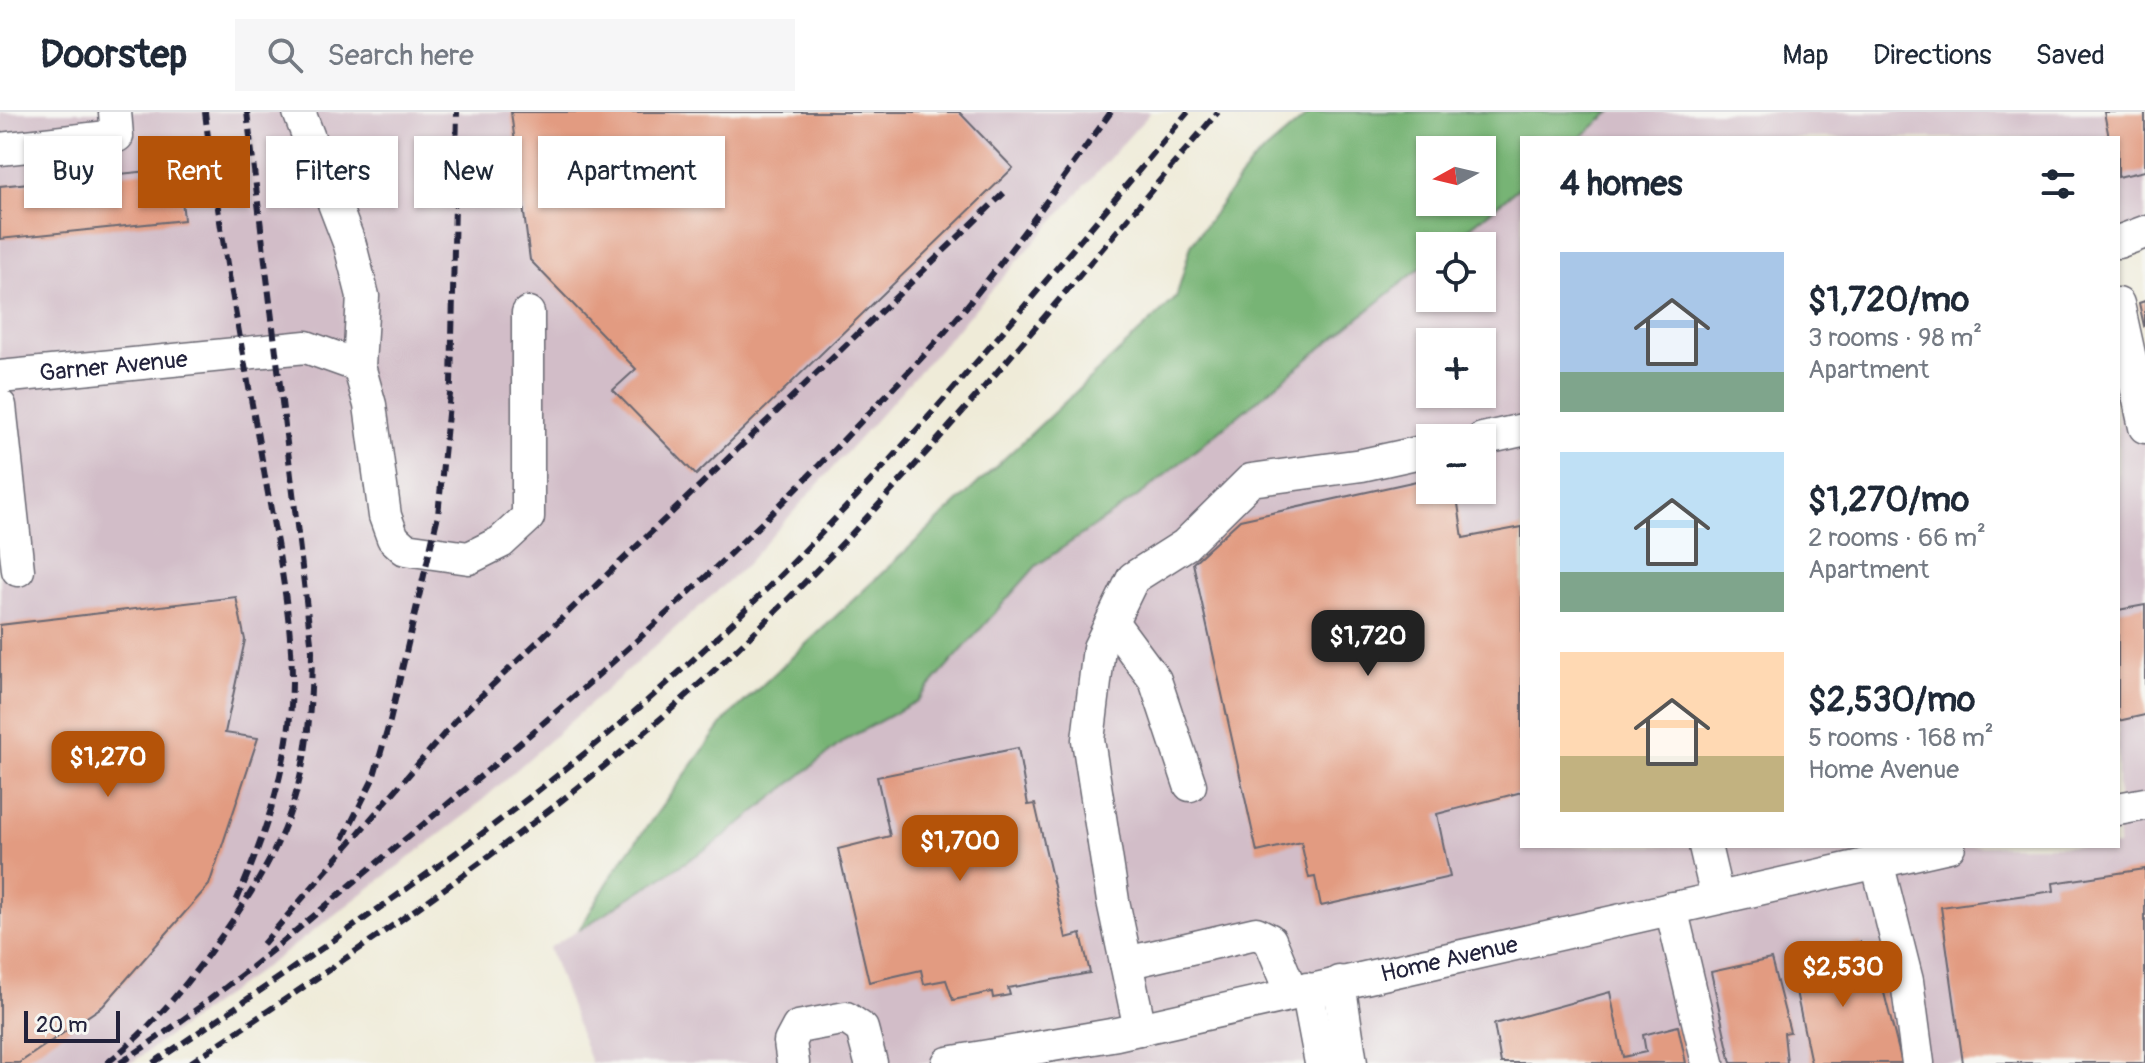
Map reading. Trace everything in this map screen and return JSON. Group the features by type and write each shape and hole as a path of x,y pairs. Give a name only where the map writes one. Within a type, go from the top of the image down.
{"street":[{"path":"0,149 117,136 115,112"},
{"path":"299,112 350,245 363,296 359,366 370,405 385,516 393,538 405,549 469,558 501,542 528,517 528,313"},
{"path":"2120,241 2145,232"},
{"path":"2120,313 2145,427"},
{"name":"Garner Avenue","path":"0,377 229,352 306,347 359,366"},
{"path":"0,406 18,570"},
{"path":"1496,436 1520,430"},
{"path":"1140,1029 1088,740 1099,648 1133,578 1185,545 1251,480 1362,465 1416,453"},
{"path":"1112,622 1155,680 1190,785"},
{"path":"2120,809 2145,804"},
{"path":"1705,848 1717,897"},
{"name":"Home Avenue","path":"948,1063 1042,1055 1339,982 1940,848"},
{"path":"1877,862 1907,981 1918,1063"},
{"path":"1671,908 1708,1063"},
{"path":"1126,963 1256,933 1270,940 1300,991 1321,1063"},
{"path":"1339,982 1351,1063"},
{"path":"793,1063 790,1042 798,1027 846,1018 862,1029 871,1063"}],"shaded area":[{"path":"0,112 1151,112 745,566 468,813 291,948 131,1063 0,1063"},
{"path":"1611,112 2145,112 2145,232 2120,241 2120,136 1582,136"},
{"path":"1520,187 1520,848 2120,848 2120,313 2145,427 2145,1063 591,1063 549,948 717,842 845,740 917,701 1036,566 1144,492 1416,271 1416,312 1496,312 1496,232 1464,232 1484,216 1496,216 1496,206"}],"green space":[{"path":"1311,112 1611,112 1582,136 1520,136 1520,187 1496,206 1496,136 1416,136 1416,216 1484,216 1464,232 1416,232 1416,271 1144,492 1036,566 917,701 845,740 717,842 579,930 616,869 726,719 1176,298 1191,245 1251,163"}],"building":[{"path":"511,112 959,112 1013,168 696,475 613,390 636,369 530,260 522,198 522,136 514,136"},
{"path":"2104,112 2145,112 2145,171 2120,177 2120,136 2109,136"},
{"path":"138,172 138,208 183,208 184,220 0,239 0,186 24,184 24,208 122,208 122,174"},
{"path":"2145,301 2145,325 2144,326 2139,303"},
{"path":"1416,481 1416,504 1458,504 1463,538 1520,527 1520,793 1437,814 1450,877 1321,906 1315,877 1309,878 1301,842 1257,852 1193,563 1240,520"},
{"path":"236,597 245,640 225,733 258,738 209,885 103,1006 19,1063 0,1063 0,625"},
{"path":"2145,605 2145,715 2120,721 2120,610"},
{"path":"1018,748 1028,805 1035,804 1066,938 1081,934 1090,973 1008,988 1010,995 993,998 992,992 953,1000 946,980 924,984 921,970 869,982 838,849 890,836 877,777"},
{"path":"2145,869 2145,1063 1963,1063 1941,907 2054,891 2053,883"},
{"path":"1860,942 1870,987 1882,985 1902,1063 1811,1063 1789,958"},
{"path":"1771,959 1790,1032 1784,1033 1787,1063 1731,1063 1711,972"},
{"path":"1610,992 1623,1057 1646,1052 1643,1035 1678,1026 1686,1063 1501,1063 1494,1024"}],"railway":[{"path":"205,112 225,250 283,579 292,682 287,739 275,796 235,904"},
{"path":"107,1063 177,995 240,910 261,875 291,808 307,737 312,650 247,112"},
{"path":"343,839 373,779 390,721 438,515 451,384 457,112"},
{"path":"120,1063 231,983 467,788 635,642 744,540 880,402 957,318 1111,112"},
{"path":"153,1063 434,869 569,766 698,655 764,592 890,459 1011,322 1188,112"},
{"path":"190,1063 397,923 531,825 659,720 721,664 788,599 915,465 1218,112"},
{"path":"263,944 456,720 1004,193"}]}
